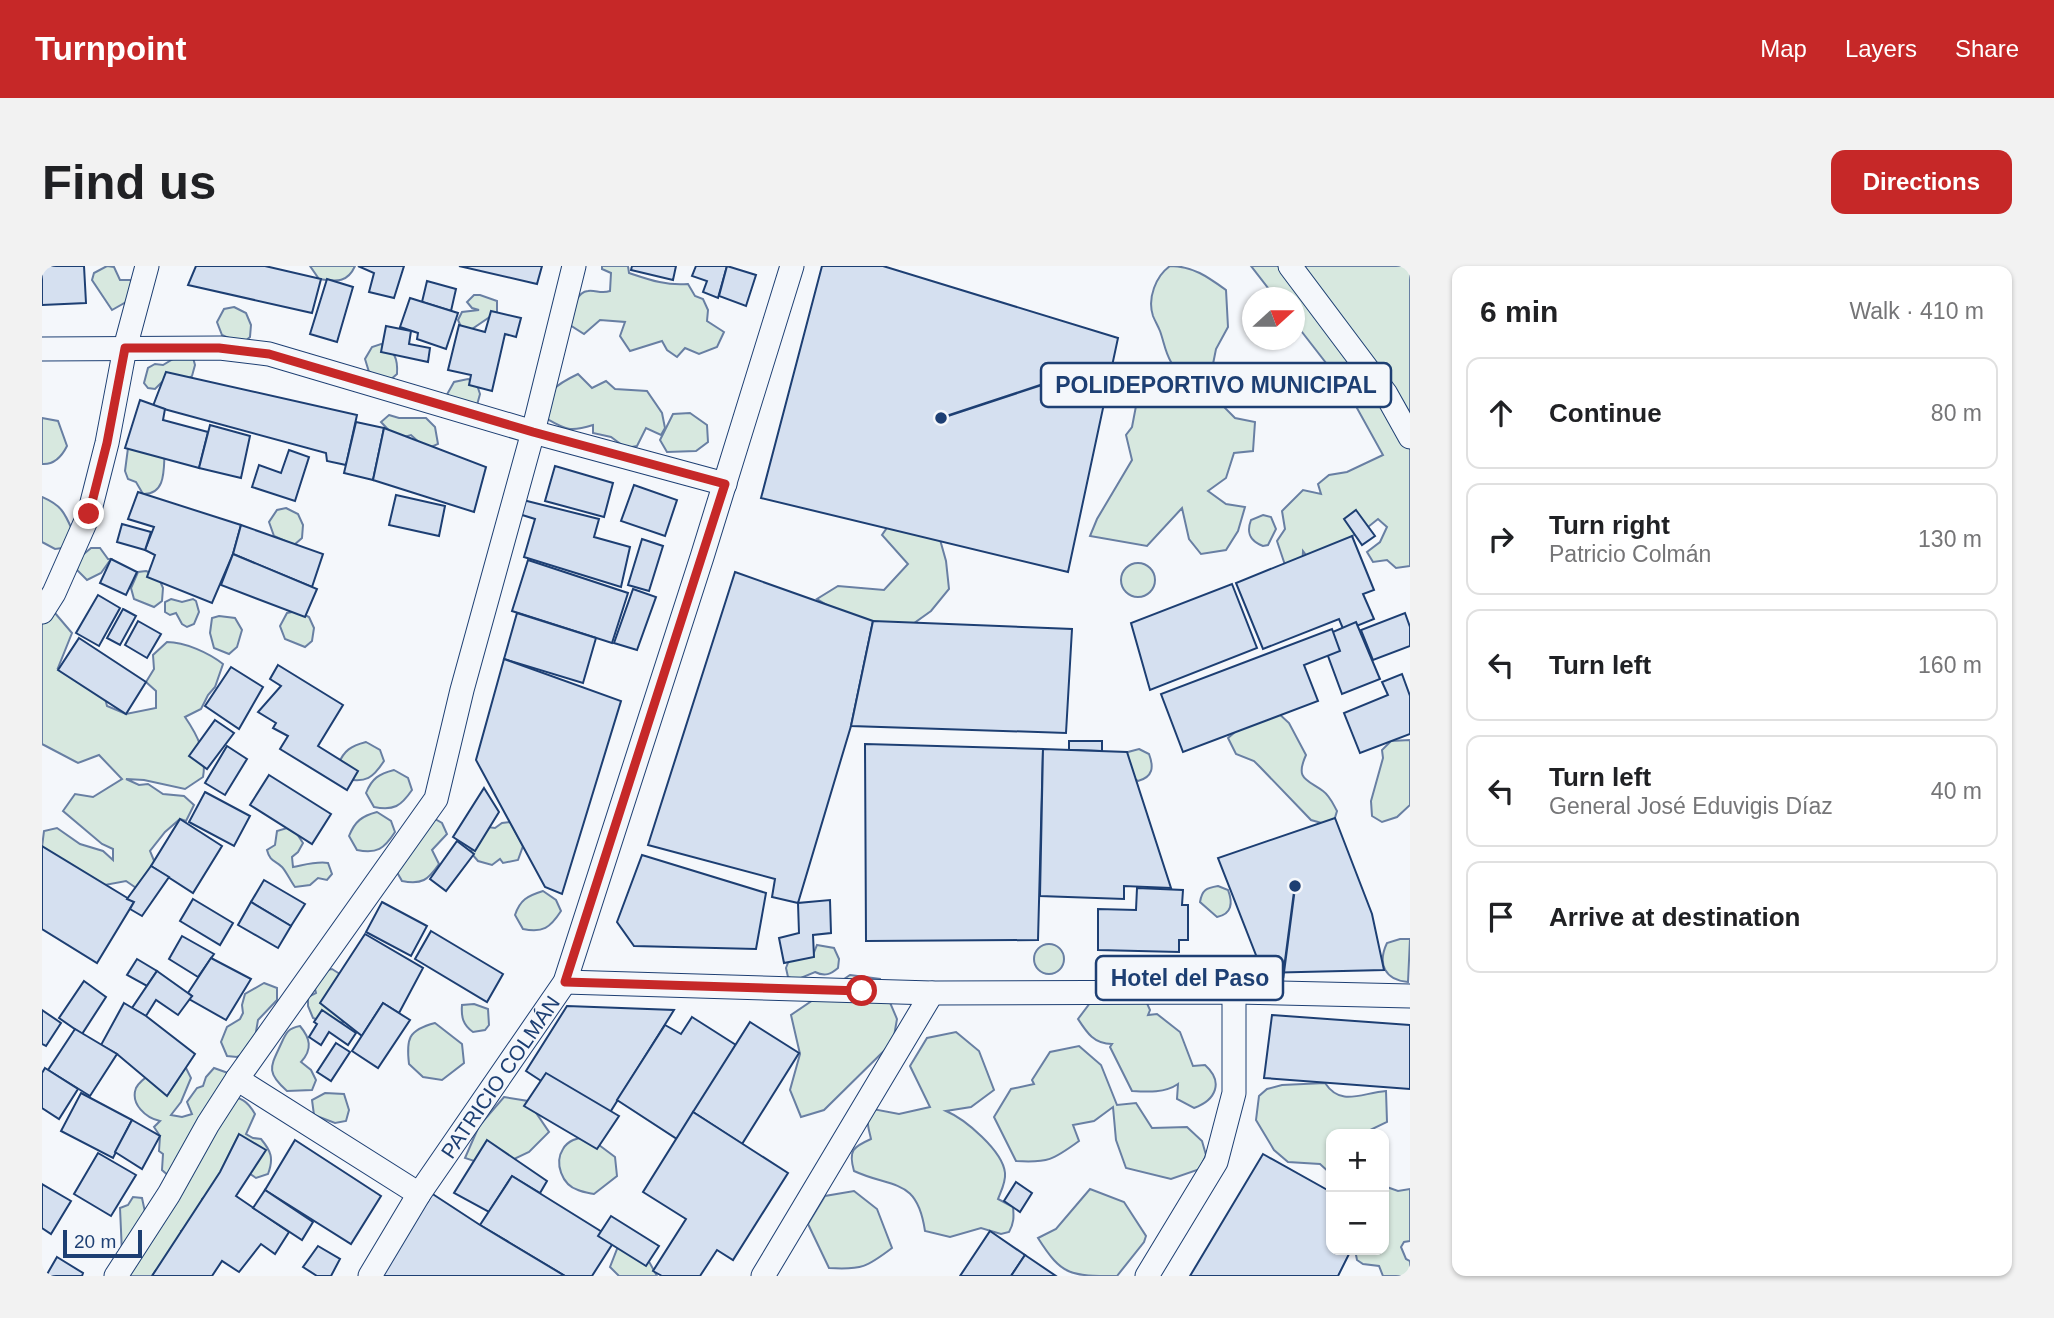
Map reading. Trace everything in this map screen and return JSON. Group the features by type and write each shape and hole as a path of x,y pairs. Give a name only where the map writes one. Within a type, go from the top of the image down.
{"street":[{"path":"42,611 54,593 89,514 107,443 125,348 147,266"},
{"path":"116,1276 169,1194 237,1079 436,799 462,690 533,432 574,266"},
{"name":"PATRICIO COLMÁN","path":"370,1276 419,1194 565,982 792,266"},
{"path":"1290,266 1386,394 1410,437"},
{"path":"42,349 219,348 269,354 533,432 725,484"},
{"path":"565,982 932,993 1234,992 1410,996"},
{"path":"1147,1276 1216,1162 1234,1093 1234,992"},
{"path":"763,1276 932,993"},
{"path":"237,1079 419,1194"}],"shaded area":[{"path":"107,266 114,267 120,280 130,280 134,285 126,302 112,310 92,280 94,273"},
{"path":"310,266 355,266 344,279 335,281 319,279"},
{"path":"602,266 628,266 629,273 644,278 688,284 695,296 703,299 708,310 707,321 724,332 717,347 699,354 685,348 677,357 667,350 662,341 630,351 620,336 625,322 600,320 584,334 570,325 575,305 583,292 610,291 611,273 602,269"},
{"path":"1170,266 1193,270 1226,290 1228,327 1216,349 1213,364 1225,398 1224,407 1235,418 1255,422 1253,451 1234,453 1226,478 1208,491 1226,504 1245,507 1238,531 1226,550 1201,554 1189,539 1182,508 1147,546 1090,536 1132,460 1126,435 1132,427 1136,406 1164,383 1171,362 1151,309 1157,281"},
{"path":"1251,266 1410,266 1410,566 1396,568 1387,560 1373,562 1367,552 1380,542 1387,527 1378,519 1352,536 1354,550 1309,559 1303,551 1302,572 1286,568 1277,541 1285,529 1282,511 1303,490 1321,494 1318,484 1329,475 1347,472 1383,455 1347,390 1305,336 1305,287 1267,287"},
{"path":"474,295 497,301 497,312 472,329 462,329 458,320 462,312 479,310 472,308 467,302"},
{"path":"234,307 246,313 251,325 250,337 242,344 222,335 217,322 224,309"},
{"path":"381,344 390,350 397,364 397,374 389,381 369,372 365,359 372,347"},
{"path":"183,353 192,354 195,365 192,376 183,382 163,381 155,389 148,388 144,383 148,368 155,364 163,365"},
{"path":"578,374 592,388 606,381 615,389 647,391 662,413 665,428 661,435 646,428 637,446 626,448 611,437 593,433 593,425 578,429 567,428 542,416 553,390"},
{"path":"468,379 476,382 480,394 477,405 445,398 454,382"},
{"path":"690,413 707,425 708,442 696,451 667,452 660,440 673,414"},
{"path":"389,415 399,418 426,418 435,427 438,444 429,448 411,435 397,439 381,422"},
{"path":"42,418 58,421 67,446 58,459 47,464 42,464"},
{"path":"128,448 165,448 163,478 157,490 143,494 136,482 128,479 125,471"},
{"path":"42,497 59,507 65,516 74,534 70,547 55,549 42,542"},
{"path":"286,508 298,514 303,525 302,538 294,545 274,536 269,522 277,510"},
{"path":"1263,515 1271,517 1276,529 1268,545 1263,546 1252,539 1249,529 1251,520"},
{"path":"891,522 939,536 946,561 949,589 931,611 903,631 870,631 817,599 838,586 884,590 908,564 882,535"},
{"path":"91,548 100,548 108,559 111,559 101,573 87,580 77,570 79,558"},
{"path":"1138,563 1150,568 1155,580 1150,592 1138,597 1126,592 1121,580 1126,568"},
{"path":"146,571 158,576 163,588 162,601 154,607 134,599 131,588 138,572"},
{"path":"171,599 182,602 193,599 196,601 199,612 194,624 187,627 176,613 170,615 165,612 165,602"},
{"path":"297,611 309,617 314,628 312,641 305,647 285,639 280,626 287,613"},
{"path":"42,612 55,613 72,633 58,668 74,668 102,686 107,706 126,714 156,708 156,691 146,682 154,669 153,655 167,642 196,649 223,664 215,687 201,709 185,717 200,746 204,761 203,777 185,789 126,779 139,785 148,784 163,794 184,796 194,805 186,821 180,819 150,851 155,863 142,892 126,881 105,885 42,847 44,831 57,828 80,844 103,851 113,860 113,849 102,844 63,811 75,794 93,797 122,779 99,755 78,763 42,744"},
{"path":"212,618 235,618 242,630 237,647 229,654 214,648 210,633"},
{"path":"1276,711 1289,723 1306,755 1302,769 1304,778 1325,793 1337,811 1334,821 1325,824 1311,820 1254,761 1236,754 1228,738 1241,727"},
{"path":"1410,740 1410,805 1397,817 1382,822 1372,816 1371,801 1383,758 1382,750 1391,741"},
{"path":"366,742 380,750 384,761 376,772 364,780 346,779 338,765 340,760 349,749"},
{"path":"1139,749 1149,754 1152,767 1147,777 1138,781 1131,776 1123,757 1128,752"},
{"path":"394,770 408,778 412,790 396,806 374,807 366,793 368,788 377,777"},
{"path":"377,812 391,821 395,832 387,843 375,851 357,850 349,836 351,831 360,820"},
{"path":"428,815 442,823 447,834 432,850 439,864 424,880 402,881 394,867"},
{"path":"510,822 523,846 518,860 503,863 500,859 492,865 478,861 471,853 473,840 487,827 495,828"},
{"path":"287,828 297,834 303,843 292,857 293,867 328,863 332,874 327,880 318,878 310,885 295,887 284,869 271,859 267,850 275,845 277,831"},
{"path":"1218,886 1228,890 1231,903 1226,913 1217,917 1200,902 1205,890"},
{"path":"543,891 556,900 561,911 553,922 541,930 523,929 515,915 519,906 525,899"},
{"path":"1410,939 1408,982 1394,978 1385,970 1383,964 1387,943"},
{"path":"1049,944 1060,948 1064,959 1060,970 1049,974 1038,970 1034,959 1038,948"},
{"path":"817,945 834,948 839,959 838,968 828,974 815,972 796,980 788,977 786,968 789,960 813,955"},
{"path":"332,969 343,976 350,1020 341,1023 313,1018 308,1006 308,997 316,993 315,989 323,971"},
{"path":"850,975 880,979 897,1019 893,1042 824,1110 801,1117 790,1090 800,1054 791,1015"},
{"path":"1124,976 1141,990 1150,1010 1148,1015 1157,1014 1180,1032 1193,1066 1205,1065 1211,1071 1216,1084 1215,1090 1202,1105 1194,1108 1177,1099 1178,1084 1150,1092 1132,1091 1110,1047 1112,1044 1096,1040 1078,1019 1102,987"},
{"path":"264,983 277,988 277,1000 258,1020 253,1049 237,1057 227,1056 221,1042 227,1027 240,1019 245,994"},
{"path":"474,1004 488,1009 489,1025 485,1030 473,1032 463,1020 462,1005"},
{"path":"435,1023 462,1044 464,1063 442,1080 423,1077 409,1064 408,1048 414,1032"},
{"path":"300,1026 309,1044 301,1062 311,1070 316,1080 312,1090 287,1091 275,1079 273,1064 286,1034"},
{"path":"956,1032 979,1051 994,1090 971,1107 946,1111 982,1137 1003,1164 1005,1180 998,1199 1013,1207 1013,1217 1009,1232 1001,1234 981,1228 950,1237 925,1231 916,1201 909,1193 854,1171 852,1164 854,1150 871,1139 868,1121 873,1109 899,1114 930,1107 910,1066 927,1038"},
{"path":"1079,1046 1101,1065 1117,1105 1136,1103 1152,1128 1187,1127 1202,1141 1206,1155 1200,1169 1171,1179 1126,1168 1116,1140 1113,1107 1094,1121 1073,1125 1079,1141 1056,1156 1043,1161 1016,1161 994,1117 1011,1089 1034,1084 1032,1080 1050,1052"},
{"path":"162,1066 185,1066 191,1078 181,1102 171,1115 182,1117 192,1114 187,1102 197,1088 203,1086 206,1077 214,1068 228,1073 226,1095 243,1100 252,1109 255,1114 246,1134 261,1139 269,1151 271,1163 268,1174 256,1178 228,1159 214,1185 202,1199 197,1219 181,1231 183,1241 169,1263 156,1270 152,1276 129,1276 122,1253 120,1208 128,1205 133,1197 142,1198 145,1212 171,1178 162,1170 160,1136 154,1127 160,1121 140,1109 135,1099 136,1088"},
{"path":"1325,1083 1338,1095 1345,1097 1386,1091 1387,1122 1372,1129 1326,1129 1326,1169 1320,1164 1288,1162 1274,1150 1256,1120 1259,1096 1267,1089 1282,1085"},
{"path":"325,1093 344,1094 349,1110 346,1121 335,1123 314,1115 312,1100"},
{"path":"504,1097 528,1101 549,1132 529,1152 495,1168 465,1158 479,1126"},
{"path":"587,1136 615,1157 617,1176 594,1194 572,1187 561,1173 559,1161 568,1143"},
{"path":"1389,1188 1398,1191 1410,1189 1410,1241 1404,1242 1401,1247 1406,1259 1410,1261 1410,1276 1383,1276 1379,1266 1363,1264 1357,1260 1356,1255 1389,1255"},
{"path":"1090,1189 1124,1202 1146,1236 1117,1276 1069,1271 1054,1260 1038,1238 1056,1229"},
{"path":"854,1191 877,1209 892,1248 864,1266 829,1268 808,1224 825,1196"},
{"path":"619,1244 647,1258 657,1276 619,1276 610,1267"}],"building":[{"path":"42,266 84,266 86,303 42,305"},
{"path":"196,266 265,266 321,279 312,313 188,285"},
{"path":"358,266 404,266 394,298 369,292 374,273"},
{"path":"459,266 542,266 537,284"},
{"path":"632,266 676,266 673,280 631,270"},
{"path":"696,266 727,266 718,298 703,292 707,281 692,276"},
{"path":"727,266 756,275 746,306 719,296"},
{"path":"822,266 883,266 1118,338 1068,572 761,498"},
{"path":"327,279 353,287 337,342 310,334"},
{"path":"427,281 456,289 451,311 422,302"},
{"path":"410,298 458,313 446,349 417,339 418,333 400,327"},
{"path":"491,311 521,318 516,337 505,334 492,391 469,385 471,375 448,370 459,325 485,332"},
{"path":"386,326 411,331 409,344 430,348 428,362 381,352"},
{"path":"166,372 357,415 346,465 327,461 326,453 153,406"},
{"path":"140,400 165,409 163,420 208,432 199,468 125,448"},
{"path":"356,422 384,428 373,480 344,473"},
{"path":"210,425 250,436 241,478 199,468"},
{"path":"384,428 486,467 474,512 373,480"},
{"path":"289,450 309,457 295,501 252,487 259,465 281,473"},
{"path":"555,466 613,483 604,517 545,501"},
{"path":"634,485 677,500 665,536 621,521"},
{"path":"138,492 241,525 233,554 212,603 147,577 155,555 145,550 154,527 128,519"},
{"path":"396,495 445,506 439,536 389,525"},
{"path":"523,500 599,519 594,537 630,547 621,587 524,557 535,519 519,514"},
{"path":"1356,510 1375,536 1362,545 1344,519"},
{"path":"122,524 151,532 145,550 117,542"},
{"path":"241,525 323,554 312,587 233,554"},
{"path":"1352,536 1374,590 1363,594 1374,619 1344,631 1339,619 1263,649 1236,583"},
{"path":"642,539 663,546 649,591 628,585"},
{"path":"233,554 317,589 305,617 221,585"},
{"path":"111,559 137,572 126,595 100,583"},
{"path":"528,560 628,593 612,643 512,611"},
{"path":"735,572 873,621 851,726 798,903 772,897 775,879 648,845"},
{"path":"1232,584 1257,648 1150,690 1131,623"},
{"path":"633,589 656,597 637,650 614,643"},
{"path":"98,595 120,608 99,646 76,633"},
{"path":"123,609 136,616 120,645 107,638"},
{"path":"517,613 596,638 583,683 504,659"},
{"path":"1405,613 1410,627 1410,646 1373,660 1361,630"},
{"path":"138,621 161,634 147,658 125,645"},
{"path":"873,621 1072,629 1066,733 851,726"},
{"path":"1356,622 1380,679 1342,694 1321,637"},
{"path":"1332,629 1340,651 1304,665 1318,701 1183,752 1161,694"},
{"path":"79,638 146,682 126,714 58,670"},
{"path":"504,659 621,701 562,894 545,887 476,760"},
{"path":"278,665 343,705 318,746 358,771 347,790 280,749 288,736 273,728 276,723 258,712 281,686 270,679"},
{"path":"231,667 263,687 239,729 205,706"},
{"path":"1402,674 1410,696 1410,734 1360,753 1344,713 1388,695 1382,682"},
{"path":"215,720 234,733 207,769 189,756"},
{"path":"1069,741 1102,741 1102,751 1069,750"},
{"path":"865,744 1043,749 1038,940 866,941"},
{"path":"227,746 247,759 225,795 205,783"},
{"path":"1043,749 1127,752 1171,888 1124,886 1124,899 1040,896"},
{"path":"269,775 331,814 312,844 250,805"},
{"path":"484,788 499,812 475,851 453,837"},
{"path":"205,792 250,816 234,846 189,822"},
{"path":"1335,818 1372,914 1384,970 1263,973 1218,858"},
{"path":"180,819 222,846 193,893 151,866"},
{"path":"457,841 474,854 446,891 430,879"},
{"path":"42,846 134,902 97,963 42,929"},
{"path":"642,855 766,893 756,949 634,946 617,922"},
{"path":"151,866 169,877 142,916 130,909 134,902 127,899"},
{"path":"264,880 305,904 291,926 251,902"},
{"path":"1137,888 1183,890 1182,905 1188,905 1188,940 1179,940 1179,952 1098,950 1098,909 1136,910"},
{"path":"193,899 233,923 220,945 180,921"},
{"path":"830,900 831,933 813,935 814,957 784,963 779,938 799,933 798,903"},
{"path":"251,902 291,926 278,948 238,925"},
{"path":"382,902 427,926 411,956 366,932"},
{"path":"431,931 503,974 487,1002 415,959"},
{"path":"365,934 423,968 399,1013 383,1003 362,1036 320,1003"},
{"path":"182,936 214,954 198,977 169,959"},
{"path":"211,958 251,979 226,1020 189,999 192,996 188,993"},
{"path":"137,959 157,971 147,986 127,975"},
{"path":"157,971 192,996 178,1015 156,1000 146,1016 132,1008"},
{"path":"84,981 106,997 82,1034 59,1018"},
{"path":"124,1003 146,1016 195,1054 167,1096 117,1054 101,1045"},
{"path":"383,1003 410,1020 378,1068 352,1051"},
{"path":"567,1006 674,1010 604,1122 526,1071"},
{"path":"42,1010 61,1023 46,1046 42,1044"},
{"path":"322,1010 356,1033 348,1045 329,1032 321,1045 309,1037"},
{"path":"1272,1015 1410,1025 1410,1089 1264,1078"},
{"path":"692,1017 736,1045 677,1139 617,1100 665,1025 681,1034"},
{"path":"750,1022 799,1053 742,1144 693,1112"},
{"path":"75,1029 117,1054 90,1096 48,1070"},
{"path":"336,1043 350,1052 331,1081 317,1072"},
{"path":"45,1068 78,1089 59,1119 42,1108 42,1073"},
{"path":"546,1073 619,1116 597,1149 524,1106"},
{"path":"81,1093 132,1120 113,1158 61,1131"},
{"path":"693,1112 788,1173 733,1260 717,1250 700,1276 662,1276 653,1271 686,1219 643,1192"},
{"path":"132,1120 160,1136 142,1169 115,1152"},
{"path":"239,1134 266,1150 236,1196 289,1232 275,1254 261,1244 239,1272 222,1261 212,1276 152,1276 220,1172"},
{"path":"295,1140 381,1196 351,1244 265,1190"},
{"path":"487,1140 547,1181 540,1193 512,1176 489,1212 454,1193"},
{"path":"98,1153 136,1175 111,1216 74,1194"},
{"path":"1263,1154 1326,1189 1326,1255 1348,1255 1338,1276 1190,1276"},
{"path":"512,1176 615,1240 592,1276 565,1276 480,1225"},
{"path":"1016,1182 1032,1193 1020,1212 1004,1201"},
{"path":"42,1184 71,1201 51,1234 42,1228"},
{"path":"265,1190 313,1222 302,1240 253,1208"},
{"path":"428,1191 480,1225 565,1276 380,1276"},
{"path":"611,1216 659,1246 646,1266 598,1236"},
{"path":"990,1231 1025,1255 1011,1276 960,1276"},
{"path":"318,1246 340,1259 331,1276 317,1276 303,1267"},
{"path":"1025,1255 1056,1276 1011,1276"},
{"path":"57,1257 83,1273 82,1276 46,1276"}],"place":[{"name":"POLIDEPORTIVO MUNICIPAL","path":"941,418"},
{"name":"Hotel del Paso","path":"1295,886"}],"route":[{"path":"89,514 107,443 125,348 219,348 269,354 533,432 725,484 565,982 862,991"}]}
